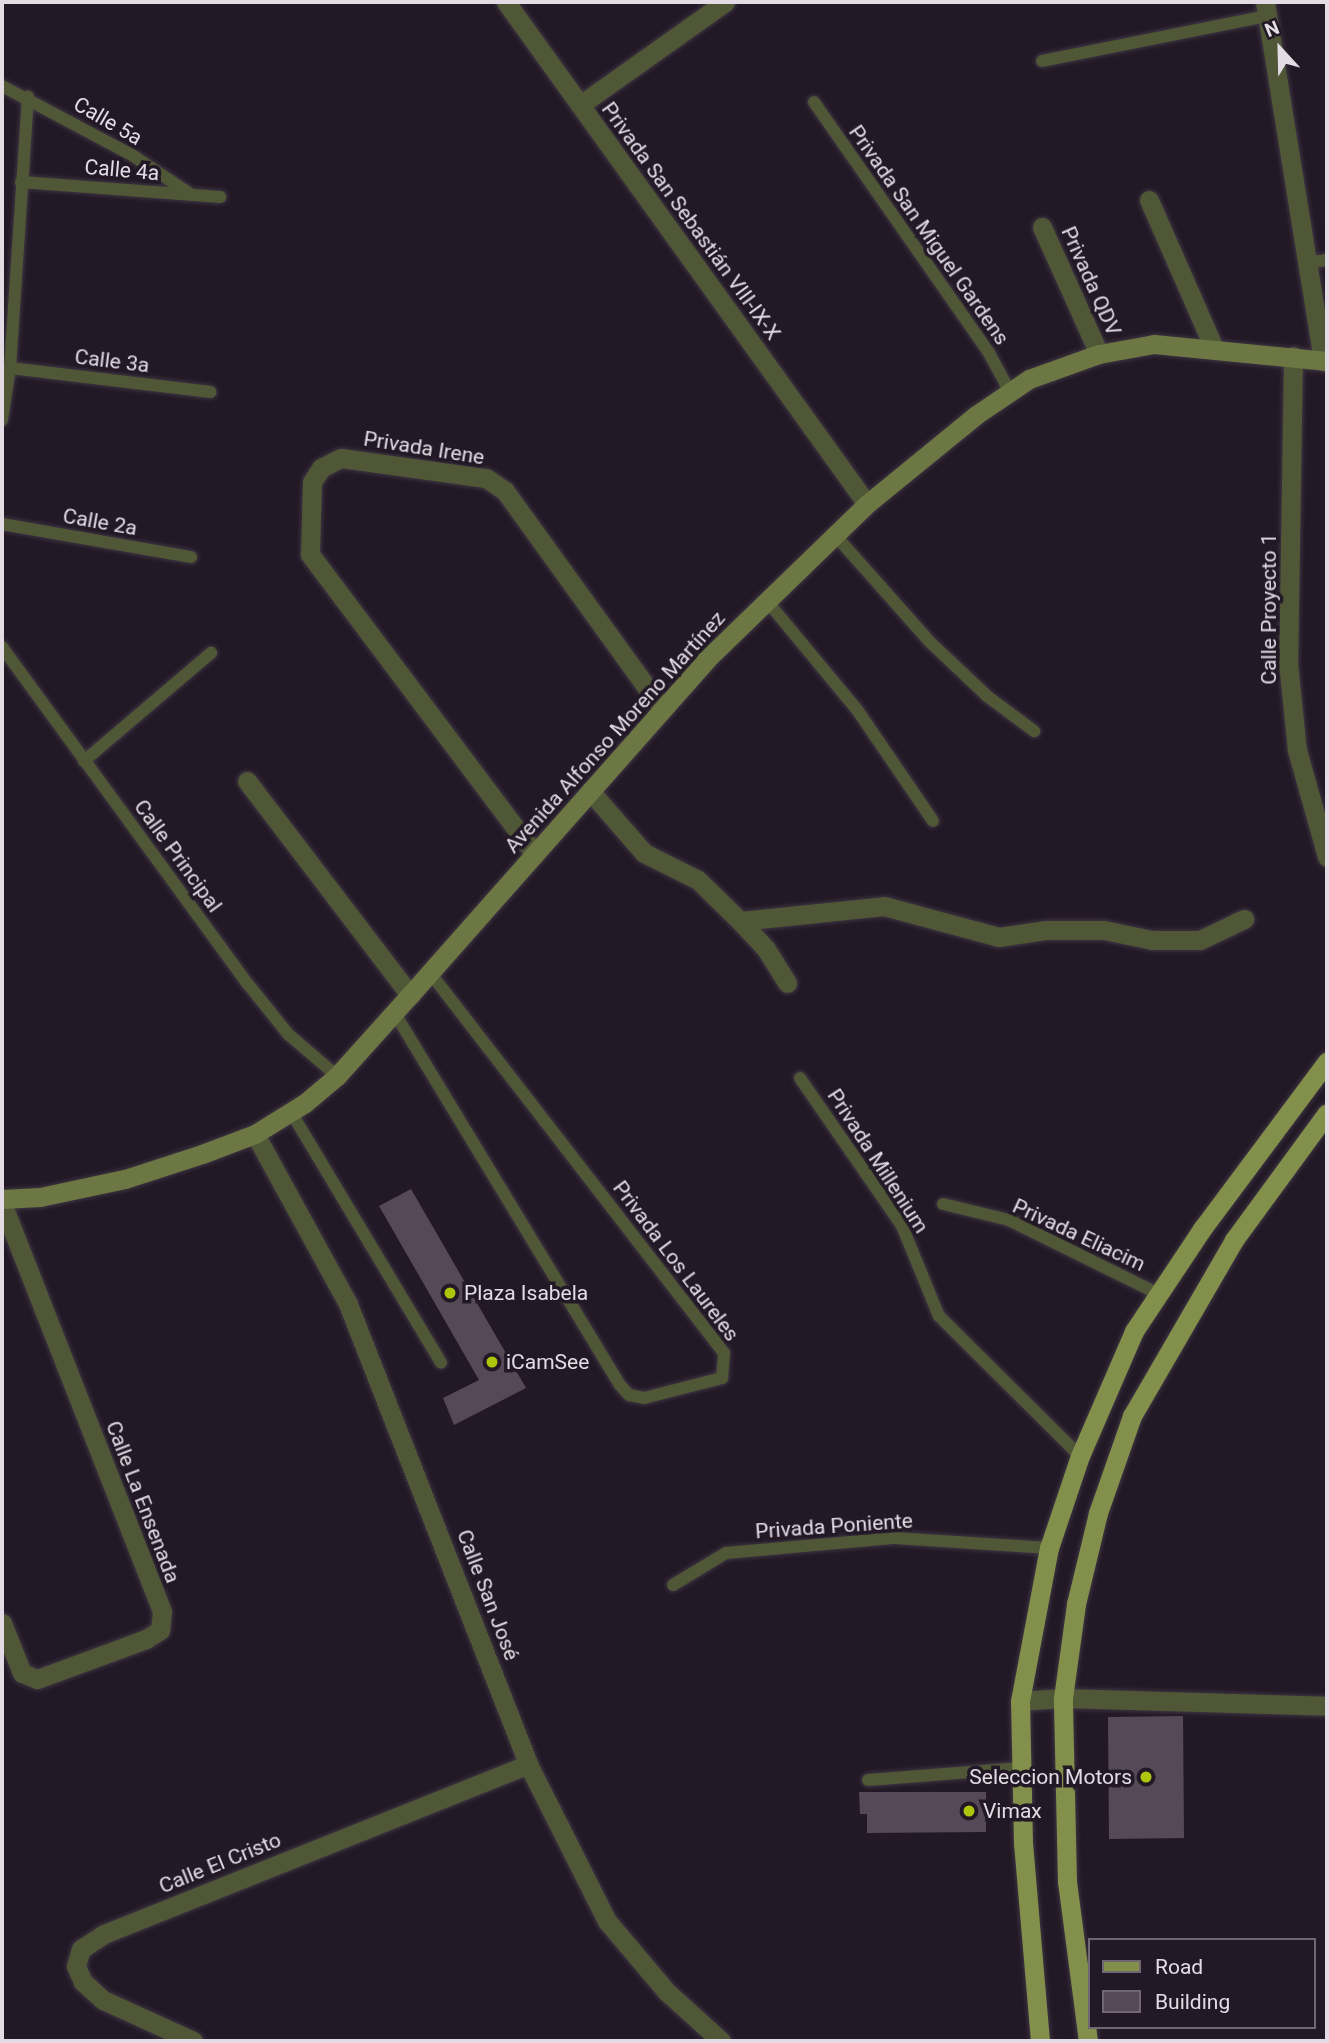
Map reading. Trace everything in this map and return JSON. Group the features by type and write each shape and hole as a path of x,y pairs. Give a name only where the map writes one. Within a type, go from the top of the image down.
{"main road":[{"name":"Avenida Alfonso Moreno Martínez","path":"2,1201 40,1197 125,1179 255,1135 291,1112 337,1076 662,709 767,601 867,504 1029,379 1098,354 1154,344 1325,361"},
{"path":"1040,2041 1023,1843 1020,1701 1049,1548 1080,1457 1134,1331 1157,1293 1327,1061"},
{"path":"1088,2041 1067,1881 1063,1698 1076,1604 1098,1513 1132,1416 1234,1240 1327,1113"}],"street":[{"name":"Privada San Sebastián VIII-IX-X","path":"506,2 867,504"},
{"path":"580,105 725,2"},
{"path":"1266,9 1325,361"},
{"path":"1149,200 1214,348"},
{"name":"Privada QDV","path":"1042,227 1098,354"},
{"name":"Calle Proyecto 1","path":"1293,356 1289,662 1297,750 1327,858"},
{"name":"Privada Irene","path":"535,854 310,554 312,482 321,468 341,458 486,478 505,491 662,709"},
{"path":"247,781 410,995"},
{"path":"590,791 644,853 698,880 766,949 787,983"},
{"path":"740,921 884,906 999,937 1046,930 1104,930 1152,940 1200,940 1244,919"},
{"name":"Calle San José","path":"255,1135 354,1316 528,1764 607,1921 667,1993 721,2041"},
{"name":"Calle La Ensenada","path":"2,1201 162,1612 160,1630 146,1639 37,1679 22,1673 2,1623"},
{"path":"1020,1701 1063,1698 1327,1706"},
{"name":"Calle El Cristo","path":"193,2041 103,2000 83,1982 76,1966 81,1949 104,1934 528,1764"}],"lane":[{"path":"1042,61 1266,9"},
{"name":"Calle 5a","path":"2,86 28,97 192,195"},
{"path":"2,420 10,368 28,97"},
{"name":"Privada San Miguel Gardens","path":"814,102 989,353 1010,392"},
{"name":"Calle 4a","path":"21,182 220,197"},
{"path":"1307,263 1327,260"},
{"name":"Calle 3a","path":"10,368 211,392"},
{"name":"Calle 2a","path":"2,524 191,557"},
{"path":"835,535 931,643 987,696 1034,731"},
{"path":"767,601 858,711 933,821"},
{"name":"Calle Principal","path":"2,647 264,1004 288,1034 337,1076"},
{"path":"84,761 211,653"},
{"name":"Privada Los Laureles","path":"394,1012 620,1385 629,1395 644,1398 722,1378 724,1353 430,973"},
{"name":"Privada Millenium","path":"800,1079 902,1226 939,1316 1080,1457"},
{"path":"291,1112 441,1363"},
{"name":"Privada Eliacim","path":"943,1204 1009,1220 1157,1293"},
{"name":"Privada Poniente","path":"673,1585 726,1553 895,1538 1049,1548"},
{"path":"868,1780 1022,1768"}],"building":[{"name":"Plaza Isabela","path":"411,1189 526,1388 454,1425 443,1398 479,1380 379,1206"},
{"name":"Seleccion Motors","path":"1183,1716 1184,1838 1109,1839 1108,1717"},
{"path":"859,1792 986,1792 986,1832 867,1833 867,1814 860,1814"}],"place":[{"name":"Plaza Isabela","path":"450,1293"},
{"name":"iCamSee","path":"492,1362"},
{"name":"Seleccion Motors","path":"1146,1777"},
{"name":"Vimax","path":"969,1811"}]}
